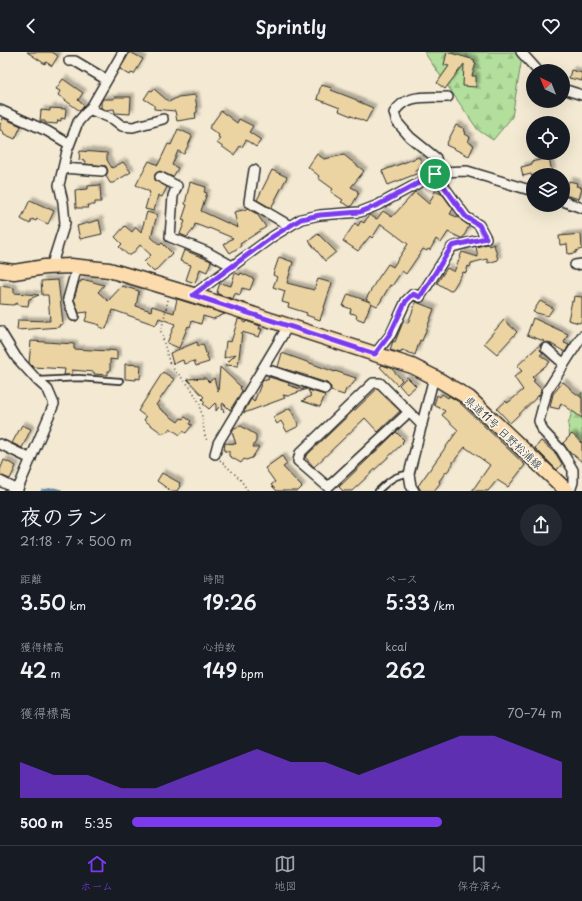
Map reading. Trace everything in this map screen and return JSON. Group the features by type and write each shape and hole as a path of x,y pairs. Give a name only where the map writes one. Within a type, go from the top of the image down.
{"main road":[{"name":"県道11号 日野松浦線","path":"0,270 14,272 51,267 77,267 109,270 171,288 412,366 469,398 568,491"}],"street":[{"path":"51,267 65,224 63,202 59,185 70,144 78,122 89,109 123,52"},
{"path":"521,52 532,64"},
{"path":"69,61 75,61 107,80"},
{"path":"570,91 582,95"},
{"path":"375,354 390,334 406,301 413,294 420,297 452,246 486,238 479,225 466,217 437,173 436,158 410,137 397,122 394,113 398,105 417,97 448,97"},
{"path":"89,109 113,119 122,126 133,127 163,119"},
{"path":"0,110 47,131 70,144"},
{"path":"63,168 102,171"},
{"path":"254,170 249,202 290,226"},
{"path":"193,295 232,266 301,219 320,215 360,212 378,205 437,173 467,171 526,189"},
{"path":"160,177 177,186 173,196 170,237 207,252 232,266"},
{"path":"570,204 582,208"},
{"path":"74,316 68,300 77,267"},
{"path":"215,454 218,444 288,326"},
{"path":"0,331 16,357 48,390 54,404 18,490 0,481"},
{"path":"568,491 573,482 573,470 561,450 543,430 540,421 548,391 582,336"},
{"path":"546,348 564,364"},
{"path":"263,368 325,389"},
{"path":"414,491 411,486 409,474 434,377"},
{"path":"409,412 328,487 298,461 300,453 373,383 380,383 409,412 422,425"},
{"path":"0,444 30,459"}],"lane":[{"path":"37,380 79,378 120,381"},
{"path":"378,491 392,478 409,474"}],"path":[{"path":"171,288 161,332 170,365 192,388 200,404 205,437 215,454 240,479 248,491"}],"green space":[{"path":"424,52 523,52 512,117 493,140 478,130"},
{"path":"582,392 582,462 572,449 568,425 575,402"}],"building":[{"path":"27,52 52,52 58,56 52,66 46,62 45,64"},
{"path":"130,52 143,59 134,74 131,73 130,75 120,69"},
{"path":"447,52 475,60 474,63 476,63 472,76 476,76 476,87 463,86 464,64 445,89 437,83 449,66 444,65"},
{"path":"571,70 582,73 582,81 570,78"},
{"path":"63,79 83,93 78,100 84,106 80,111 58,95 60,91 56,89"},
{"path":"321,85 332,88 331,90 373,108 366,122 339,111 340,108 317,99"},
{"path":"154,89 169,102 178,97 195,95 197,108 197,112 195,113 196,118 177,121 175,111 154,109 154,105 144,99 150,90 152,91"},
{"path":"114,97 131,97 130,114 115,113 114,109 106,110 101,108 101,102 103,99 114,99"},
{"path":"50,108 66,109 65,119 61,118 61,121 58,120 57,124 40,121 41,110 50,111"},
{"path":"221,111 237,123 239,119 253,126 249,132 261,140 256,147 246,140 242,147 240,146 234,155 217,143 220,138 218,137 219,135 209,128"},
{"path":"3,118 21,126 15,139 4,134 3,131 0,130 0,125"},
{"path":"456,125 465,129 465,134 470,137 468,142 474,145 469,156 446,145"},
{"path":"178,129 191,135 192,137 184,154 178,151 172,165 178,168 173,177 160,171 155,174 155,180 167,187 162,197 158,195 154,211 145,209 150,192 136,185 149,161 158,165 168,144 171,145"},
{"path":"80,151 107,153 107,160 112,168 123,162 131,172 113,183 110,183 106,176 108,171 106,166 85,164 85,161 79,160"},
{"path":"317,154 324,159 344,155 364,171 351,187 359,193 351,207 341,202 343,200 331,192 333,189 318,178 319,176 308,167"},
{"path":"419,157 423,166 415,171 416,174 388,185 382,171"},
{"path":"549,160 551,168 526,168 526,175 523,176 521,167 532,164 531,162"},
{"path":"272,170 287,177 271,208 257,200"},
{"path":"570,181 577,183 576,186 582,188 579,199 570,196"},
{"path":"190,182 206,187 204,192 207,193 201,211 238,228 234,212 248,209 257,214 266,227 240,244 241,246 230,253 224,244 233,238 209,228 208,229 195,224 193,230 187,237 180,234 185,221 182,220 187,205 185,204"},
{"path":"100,185 101,202 95,202 95,205 87,205 88,208 76,208 75,190 88,189 88,186"},
{"path":"435,191 443,195 453,209 450,214 459,218 469,226 463,238 448,232 441,243 436,239 430,250 428,249 427,251 423,249 406,274 402,271 392,286 390,285 377,306 371,303 364,321 356,318 357,316 355,314 350,313 351,309 343,306 348,294 370,302 366,299 375,283 388,264 393,267 408,244 381,224 372,238 370,236 358,251 343,241 355,223 358,226 361,221 364,223 369,215 377,219 383,211 392,217 415,192 429,204"},
{"path":"30,200 54,211 48,224 37,219 36,221 32,219 30,224 21,219"},
{"path":"147,212 157,215 151,237 160,245 162,243 172,253 154,272 144,262 151,255 140,245 131,255 128,255 119,247 122,244 115,237 125,226 132,232 136,227 141,232"},
{"path":"99,220 102,234 80,239 77,226"},
{"path":"318,234 336,252 325,261 309,241"},
{"path":"581,234 582,249 576,251 576,253 568,254 567,244 560,245 559,236"},
{"path":"488,244 489,246 494,244 498,260 488,263 487,259 471,263 470,267 468,266 466,273 463,272 453,289 450,291 437,283 447,268 454,272 462,252 478,257 476,247"},
{"path":"184,250 211,261 207,272 200,269 195,283 186,280 191,265 180,261"},
{"path":"279,257 293,262 287,283 314,290 318,279 332,283 320,320 306,315 307,313 288,307 289,304 282,302 285,291 273,287 277,277 273,275"},
{"path":"235,273 240,275 241,273 254,279 250,290 242,288 240,295 235,293 233,299 218,294 217,292 220,283 231,286"},
{"path":"58,280 63,324 59,325 60,327 17,330 18,320 50,321 48,295 42,295 41,281"},
{"path":"81,280 104,285 98,292 108,301 122,286 139,291 136,306 151,311 152,306 174,313 177,299 225,314 213,319 203,316 201,324 192,321 190,327 188,326 179,348 167,343 175,324 159,318 156,325 113,310 106,329 99,327 100,325 85,321 88,312 79,313 74,299"},
{"path":"0,286 14,288 14,293 39,295 29,299 28,306 18,305 18,303 13,305 0,304"},
{"path":"574,296 582,297 582,317 581,322 579,323 568,320"},
{"path":"540,301 553,308 548,316 533,312"},
{"path":"416,302 434,309 415,355 402,350 401,353 390,350 403,322 408,323"},
{"path":"533,318 568,334 564,343 569,345 565,352 548,342 541,344 540,350 543,353 540,355 550,362 532,377 535,380 533,381 541,389 540,394 510,423 497,409 506,401 507,403 509,402 523,390 514,377 522,371 517,366 544,341 527,335"},
{"path":"238,319 243,320 245,323 246,321 260,326 259,329 262,329 259,337 242,332 238,366 225,365 236,354 224,358 226,341 231,342"},
{"path":"504,320 517,332 497,354 484,343"},
{"path":"31,341 74,344 74,349 117,351 117,360 110,359 110,371 108,371 108,375 72,370 72,375 64,375 65,369 33,367 29,363"},
{"path":"197,342 198,346 203,344 209,362 196,366 194,361 184,364 183,360 173,364 170,353"},
{"path":"282,353 356,378 353,384 346,389 344,395 331,391 331,387 327,383 278,367"},
{"path":"125,364 141,365 140,379 125,379"},
{"path":"382,365 391,368 402,380 397,385 380,367"},
{"path":"220,367 241,387 240,388 242,391 230,410 223,403 222,405 224,412 219,407 216,411 215,403 209,409 203,404 205,402 202,399 204,397 187,379 205,378 209,382 214,378 218,392"},
{"path":"163,372 174,379 156,405 178,422 181,418 183,419 185,417 191,421 189,424 192,425 186,433 183,431 180,435 170,428 163,434 144,420 146,417 138,411"},
{"path":"269,377 289,383 288,385 303,390 304,388 307,389 288,396 283,395 285,398 244,413 251,399 254,402 263,379 268,380"},
{"path":"407,377 416,386 407,394 399,385"},
{"path":"563,382 582,398 582,418 561,403 559,409 550,407 553,394"},
{"path":"377,389 400,411 378,432 365,418 314,467 305,457"},
{"path":"308,390 325,395 320,407 302,401 311,396"},
{"path":"442,394 459,402 525,465 508,487 497,480 488,491 472,491 490,465 465,447 439,481 440,483 434,491 422,491 420,489 418,486 458,430 442,415 445,411 434,405 437,395 440,397"},
{"path":"290,408 299,426 287,432 281,421 277,424 273,417"},
{"path":"22,425 31,429 22,448 12,443"},
{"path":"241,426 256,435 256,441 253,447 259,447 252,458 246,460 244,459 241,463 229,456 229,451 224,451 225,443 236,444 232,432 234,428"},
{"path":"396,432 404,440 402,442 403,443 352,491 343,491 339,487"},
{"path":"572,434 582,443 582,462 571,454 563,443"},
{"path":"541,441 556,454 562,464 557,470 535,448"},
{"path":"282,456 287,464 283,467 302,487 298,491 277,491 271,485 275,482 265,468"},
{"path":"4,460 16,466 10,479 0,475 0,470"},
{"path":"162,473 180,483 177,491 171,491 157,481"}],"waterway":[{"path":"42,491 54,489 61,491"}],"route":[{"path":"435,174 466,217 479,225 486,238 452,246 420,297 413,294 406,301 390,334 375,354 193,295 272,237 301,219 320,215 360,212 378,205 435,174"}]}
